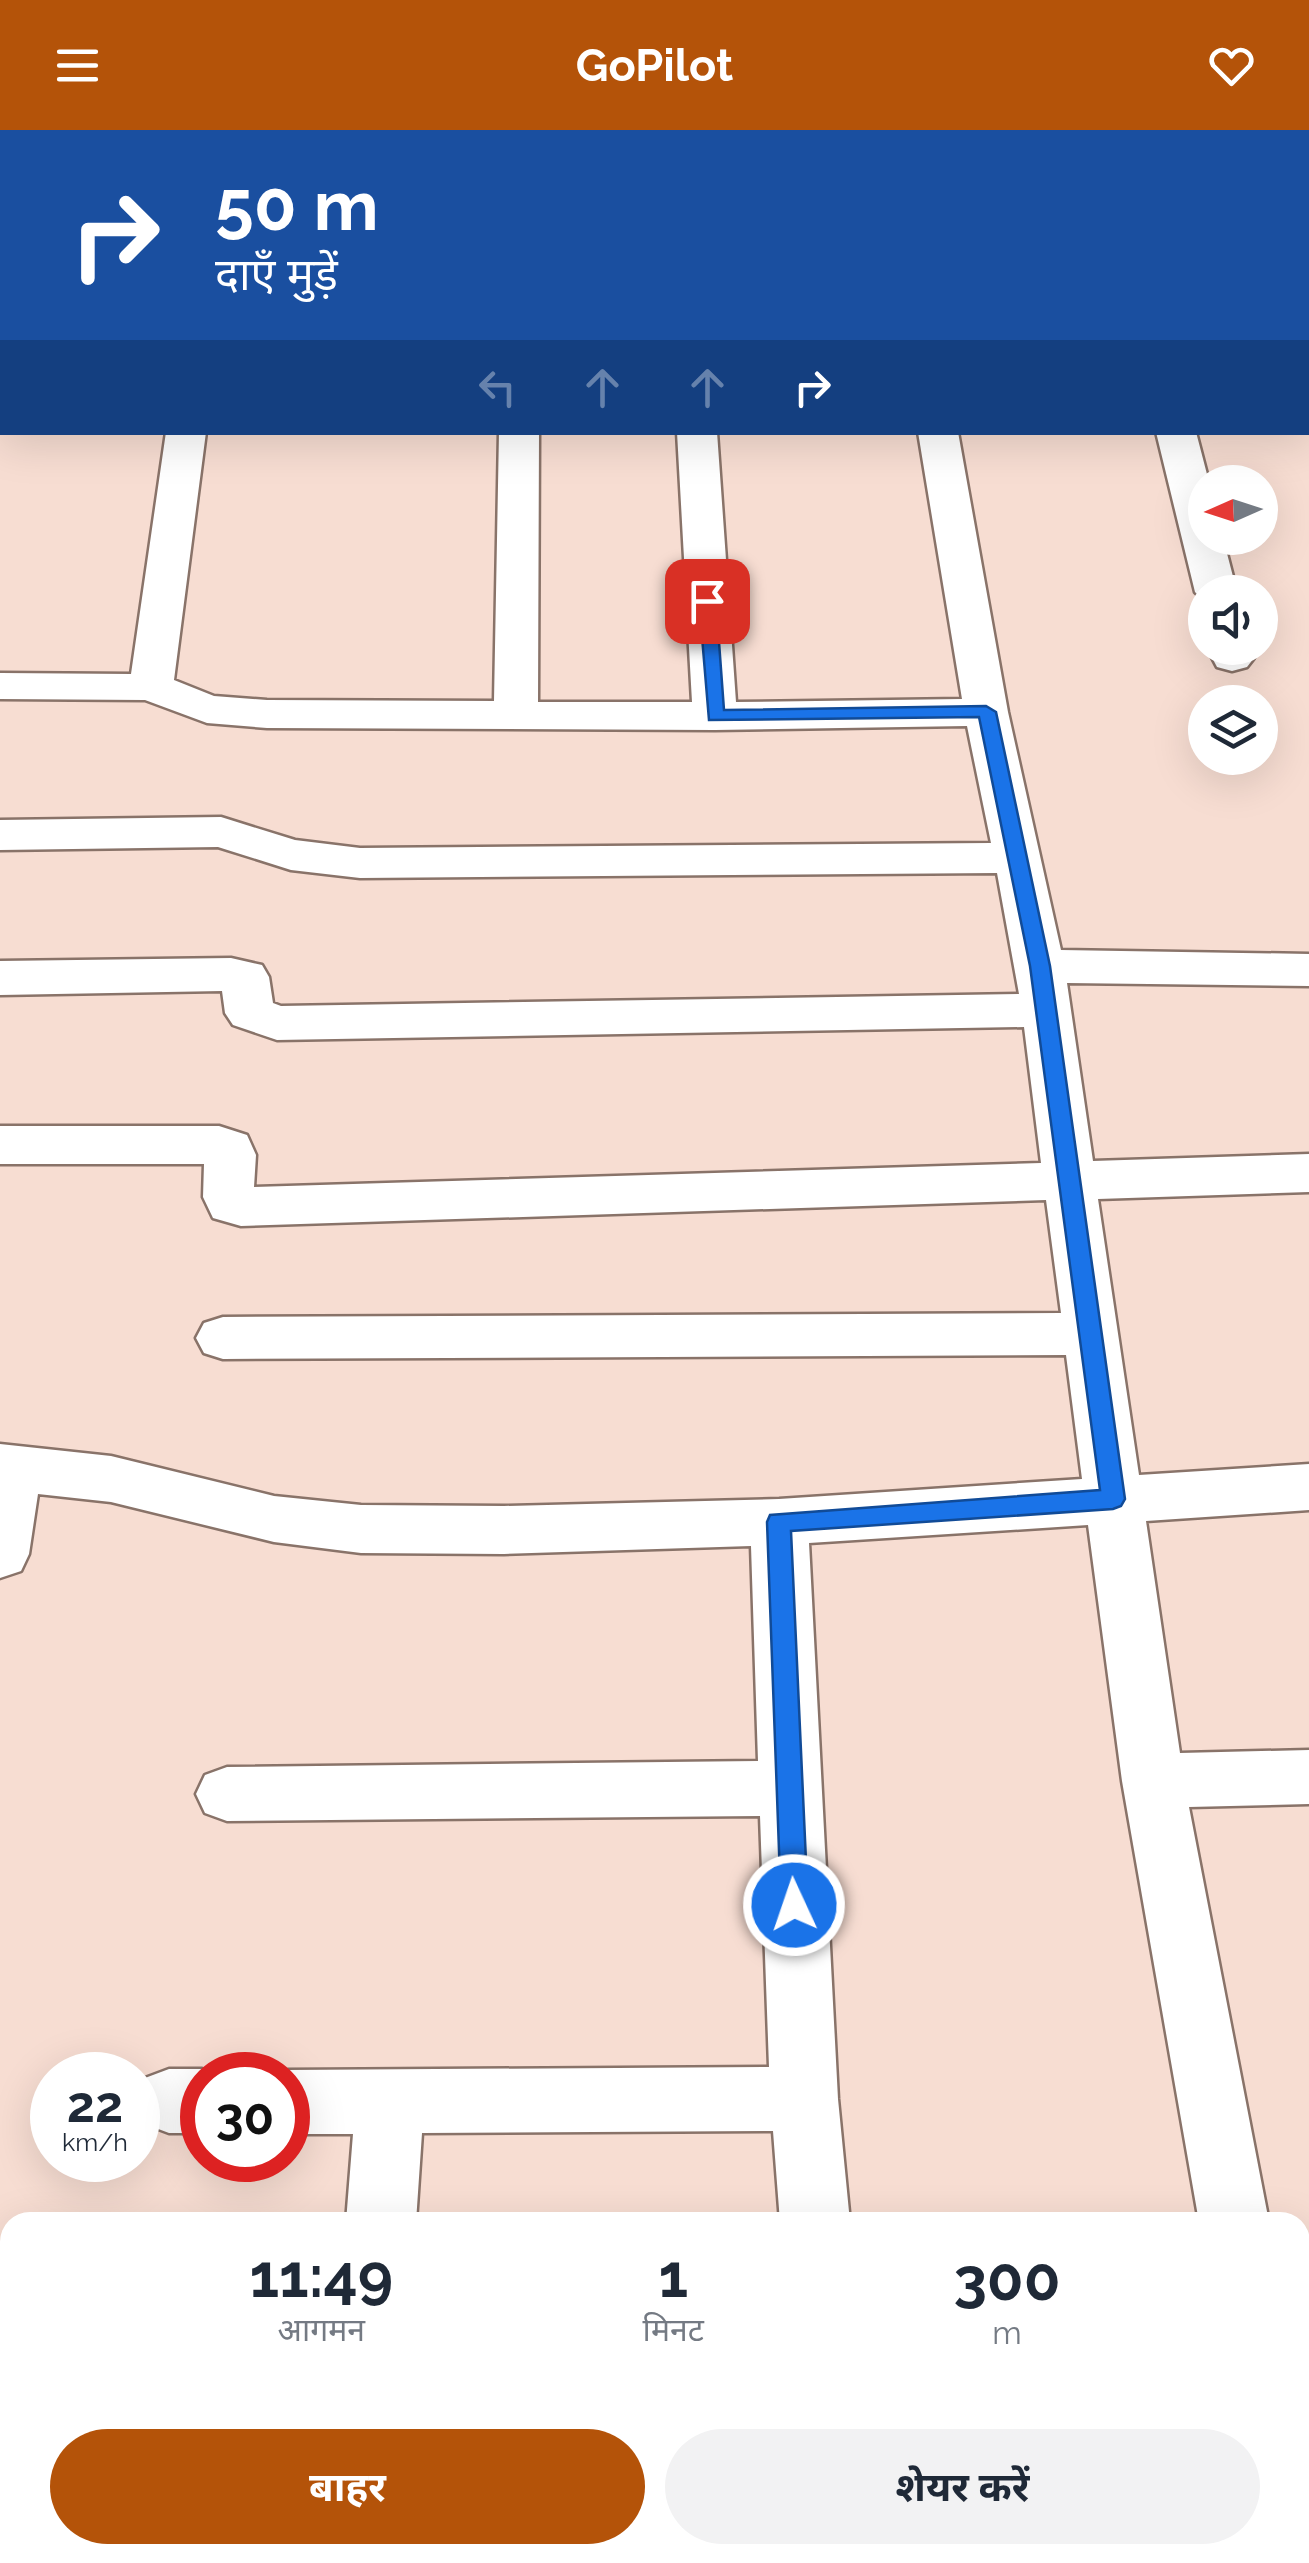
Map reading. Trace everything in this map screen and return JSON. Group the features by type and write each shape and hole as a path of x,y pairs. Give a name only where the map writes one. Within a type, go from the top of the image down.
{"street":[{"path":"151,688 186,435"},
{"path":"516,714 520,435"},
{"path":"697,435 715,716"},
{"path":"939,435 986,712 1042,988 1153,1782 1232,2212"},
{"path":"1177,435 1212,575"},
{"path":"0,686 151,688 207,709 266,714 715,716 986,712"},
{"path":"0,835 221,832 291,854 360,862 1017,858"},
{"path":"0,978 231,974 245,977 250,1013 277,1023 802,1017 1042,988 1309,970"},
{"path":"0,1145 219,1144 231,1154 228,1197 232,1204 241,1206 1309,1173"},
{"path":"223,1338 1090,1334"},
{"path":"0,1554 7,1467 111,1478 274,1519 361,1529 779,1522 1309,1487"},
{"path":"779,1522 788,1788 804,2099 814,2212"},
{"path":"1153,1782 1309,1777"},
{"path":"226,1794 788,1788"},
{"path":"310,2102 804,2099"},
{"path":"381,2212 390,2102"}],"route":[{"path":"707,601 715,716 986,712 1040,966 1113,1499 779,1522 794,1905"}]}
